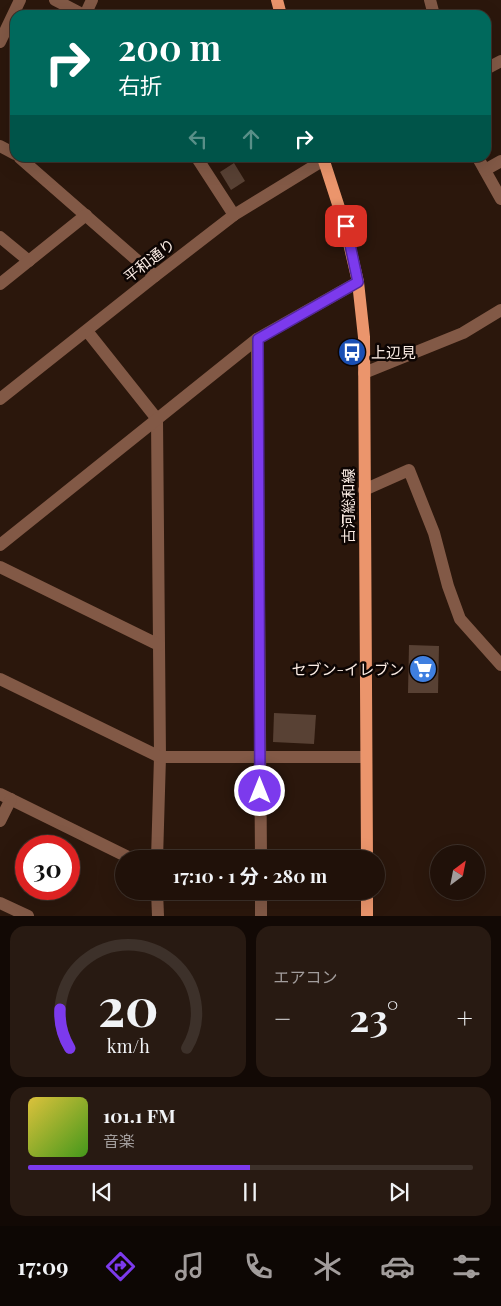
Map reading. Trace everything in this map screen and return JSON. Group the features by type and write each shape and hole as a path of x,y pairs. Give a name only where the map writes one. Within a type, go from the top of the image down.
{"main road":[{"name":"古河総和線","path":"325,162 346,226 358,282 364,337 367,850"},
{"path":"367,900 367,916"}],"street":[{"path":"55,0 75,10"},
{"path":"0,42 10,21"},
{"path":"485,170 501,161"},
{"path":"25,162 155,276"},
{"path":"200,162 234,215"},
{"name":"平和通り","path":"0,399 234,215 318,162"},
{"path":"480,162 501,199"},
{"path":"0,284 86,215"},
{"path":"0,237 29,261"},
{"path":"0,545 258,339 358,282"},
{"path":"364,372 463,333 501,310"},
{"path":"87,331 157,419 160,756 158,850"},
{"path":"258,339 261,850"},
{"path":"364,490 409,470 434,533 448,586 460,619 501,666"},
{"path":"0,567 159,645"},
{"path":"0,679 160,756 366,757"},
{"path":"0,821 5,796 115,851"},
{"path":"157,900 158,916"},
{"path":"261,900 261,916"},
{"path":"0,903 28,916"}],"building":[{"path":"234,163 245,181 231,190 220,172"},
{"name":"セブン-イレブン","path":"409,645 439,646 438,693 408,693"},
{"path":"274,713 316,715 314,744 273,742"}],"place":[{"name":"上辺見","path":"352,352"},
{"name":"セブン-イレブン","path":"423,669"}],"route":[{"path":"260,791 258,339 358,282 346,226"}]}
